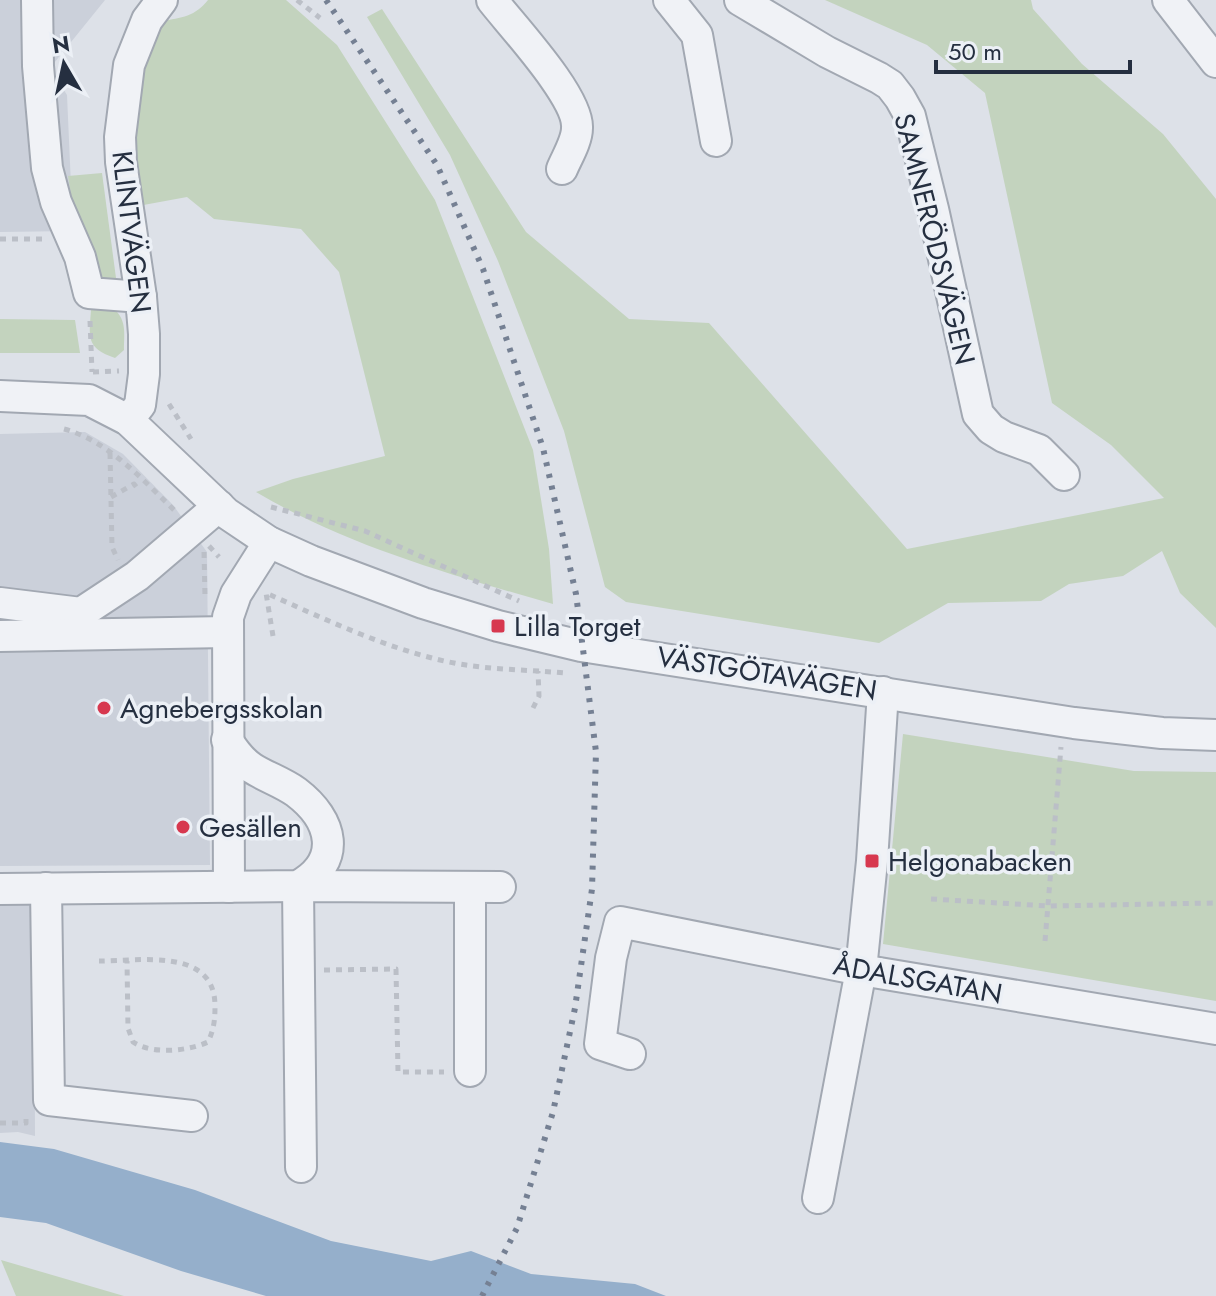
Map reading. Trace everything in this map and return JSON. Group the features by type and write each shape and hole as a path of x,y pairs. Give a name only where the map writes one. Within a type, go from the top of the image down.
{"street":[{"path":"37,0 38,66 47,168 56,202 71,235 89,293 141,297"},
{"name":"KLINTVÄGEN","path":"128,420 140,405 144,374 141,297 120,137 129,65 147,20 162,0"},
{"path":"492,0 563,89 573,108 578,129 562,169"},
{"path":"669,0 697,35 716,141"},
{"name":"SAMNERÖDSVÄGEN","path":"740,0 827,52 879,78 890,85 900,98 910,116 978,414 991,429 1004,437 1039,450 1064,475"},
{"path":"1168,0 1216,62"},
{"name":"VÄSTGÖTAVÄGEN","path":"0,396 89,400 128,420 219,506 269,542 423,603 555,641 1074,723 1162,733 1216,735"},
{"path":"0,636 80,624 127,568 193,528 219,506"},
{"path":"229,887 228,617 236,594 269,542"},
{"path":"0,603 80,624 227,632"},
{"path":"818,1198 861,970 883,692"},
{"path":"227,740 237,755 252,768 298,794 325,829 328,856 312,879 298,886"},
{"path":"298,886 301,1167"},
{"path":"470,887 470,1071"},
{"path":"0,889 500,887"},
{"path":"46,888 49,1100 192,1116"},
{"name":"ÅDALSGATAN","path":"630,1054 600,1044 611,958 620,922 861,970 1216,1029"}],"path":[{"path":"297,0 320,18"},
{"path":"0,239 61,239 71,235"},
{"path":"89,293 92,372 157,374 172,412 193,442"},
{"path":"57,427 81,434 136,472 219,557"},
{"path":"110,453 112,547 127,568"},
{"path":"111,497 134,484 138,489"},
{"path":"263,504 280,511 365,531 531,606"},
{"path":"266,593 273,636"},
{"path":"533,708 539,696 538,671"},
{"path":"1045,941 1061,743"},
{"path":"931,899 1049,906 1214,903"},
{"path":"99,961 127,961 189,964 209,979 215,990 215,1028 208,1042 193,1049 148,1049 133,1042 128,1028 127,961"},
{"path":"299,970 396,969 398,1072 470,1071"}],"shaded area":[{"path":"0,0 105,0 50,68 67,95 73,231 0,232"},
{"name":"Agnebergsskolan","path":"85,432 123,454 173,505 207,552 210,865 0,866 0,434"},
{"path":"0,902 34,902 35,1136 18,1132 0,1133"}],"green space":[{"path":"208,0 286,0 337,45 435,200 533,450 549,549 553,604 363,544 256,492 293,479 385,456 339,272 301,229 214,219 187,197 138,206 128,160 141,68 162,21 193,13"},
{"path":"825,0 1031,0 1033,9 1082,64 1163,134 1216,199 1216,628 1180,593 1162,551 1123,576 1069,584 1041,601 948,603 879,643 626,602 605,587 564,431 498,261 450,155 367,17 382,9 526,232 629,319 709,323 907,549 1164,498 1111,445 1052,403 985,93 927,45"},
{"path":"102,173 116,278 100,283 73,207 68,176"},
{"path":"91,310 115,310 121,319 124,350 115,358 99,350 91,341"},
{"path":"0,319 75,320 80,353 0,353"},
{"path":"903,734 1134,771 1216,772 1216,1001 883,944"},
{"path":"1,1260 124,1296 16,1296"}],"water":[{"path":"0,1142 54,1149 195,1190 331,1241 431,1261 471,1251 531,1274 635,1284 666,1296 266,1296 181,1271 46,1223 0,1217"}],"railway":[{"path":"326,0 437,165 483,269 543,448 576,594 596,752 592,889 575,1008 553,1112 517,1228 482,1296"}],"place":[{"name":"Lilla Torget","path":"498,626"},
{"name":"Agnebergsskolan","path":"104,708"},
{"name":"Gesällen","path":"183,827"},
{"name":"Helgonabacken","path":"872,861"}]}
